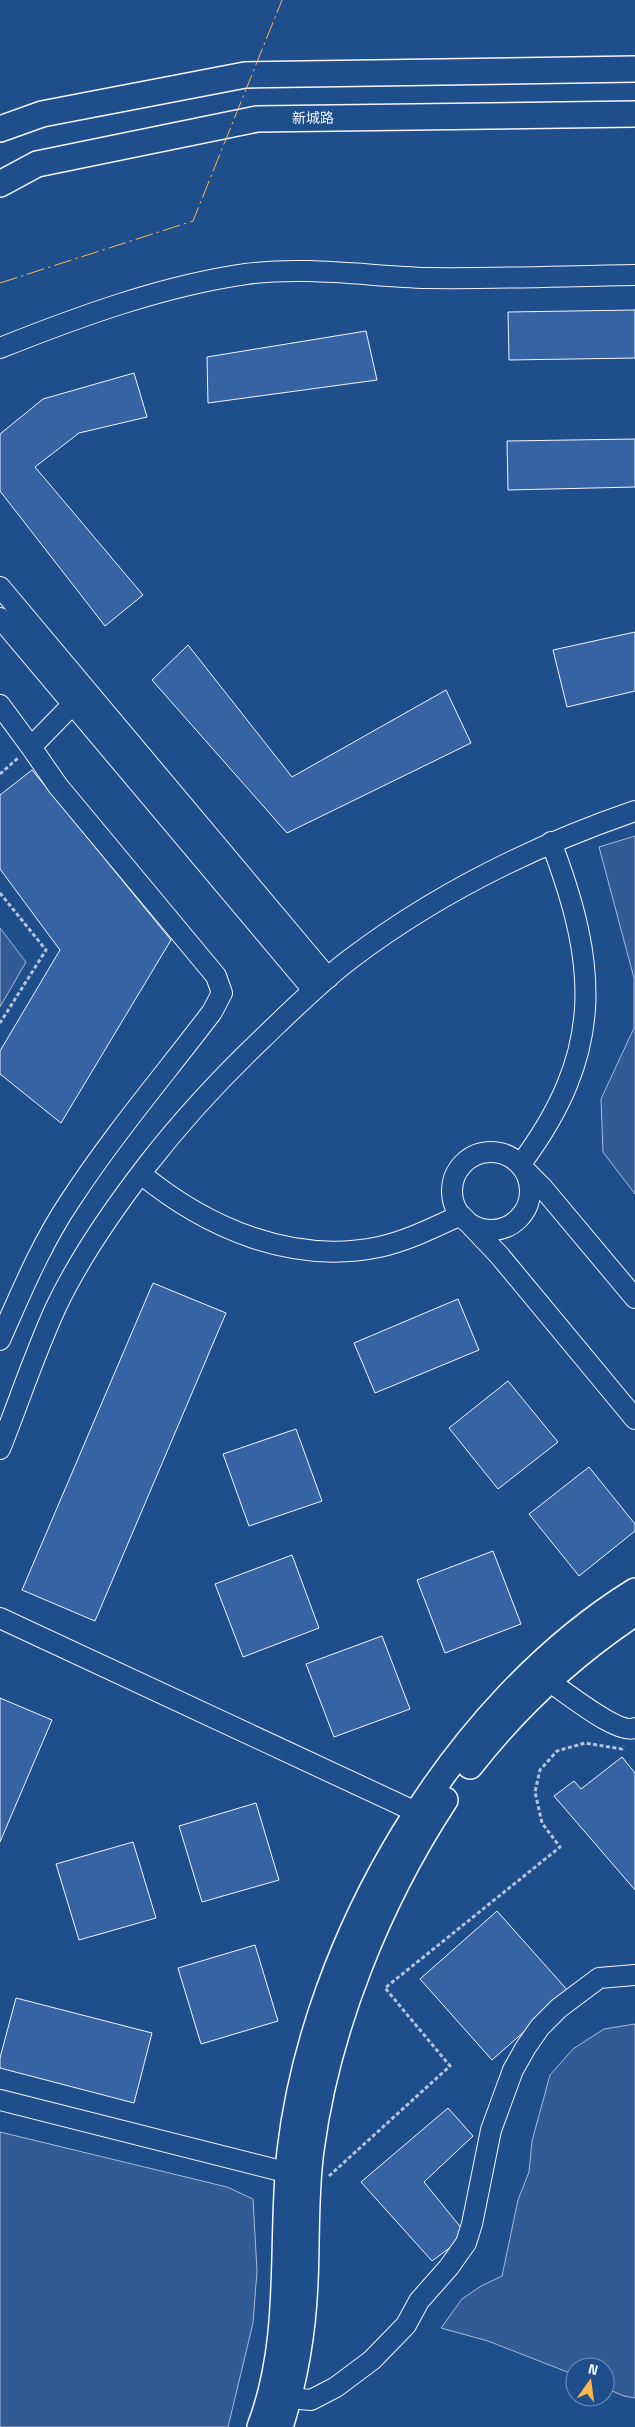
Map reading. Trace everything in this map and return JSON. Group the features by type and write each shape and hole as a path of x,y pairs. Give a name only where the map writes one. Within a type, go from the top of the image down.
{"main road":[{"path":"0,129 42,114 245,75 635,69"},
{"name":"新城路","path":"0,184 37,164 257,119 635,114"},
{"path":"260,2427 272,2388 281,2335 298,2175 340,2018 425,1816 480,1725 519,1684 588,1623 635,1591"},
{"path":"425,1816 490,1741 548,1680 581,1652 635,1613"},
{"path":"280,2427 289,2398 302,2329 298,2175"}],"street":[{"path":"0,348 121,305 210,280 246,274 295,272 428,278 635,274"},
{"path":"0,587 320,984"},
{"path":"0,618 73,704 320,984"},
{"path":"32,747 73,704"},
{"path":"0,705 32,747 58,786 216,976 222,993 212,1012 113,1138 69,1202 33,1266 0,1340"},
{"path":"0,1450 57,1305 101,1228 196,1105 320,984 369,946 452,892 498,867 551,842 635,811"},
{"path":"520,1164 559,1104 574,1065 584,1022 586,999 583,948 575,912 551,842"},
{"path":"635,1298 542,1187 520,1164 500,1152 476,1155 466,1161 458,1170 452,1187 454,1205 461,1215 498,1255 635,1419"},
{"path":"461,1215 470,1224 481,1229 494,1230 506,1227 517,1220 525,1211 530,1199 527,1175 520,1164"},
{"path":"141,1174 194,1212 221,1227 282,1246 316,1251 349,1251 380,1246 411,1237 461,1215"},
{"path":"0,1618 425,1816"},
{"path":"548,1680 611,1724 631,1730 632,1734"},
{"path":"289,2398 311,2400 336,2387 372,2360 406,2325 419,2301 449,2267 466,2243 472,2224 491,2130 513,2070 526,2047 540,2027 559,2008 599,1978 635,1975"},
{"path":"0,2100 298,2175"}],"path":[{"path":"0,893 46,950 0,1024"},
{"path":"298,2175 329,2176 450,2066 385,1988 560,1847 542,1823 535,1792 540,1770 558,1751 585,1743 622,1749 632,1734"}],"shaded area":[{"path":"635,836 635,1194 603,1152 601,1099 634,1028 634,978 599,847"},
{"path":"0,928 26,962 0,1007"},
{"path":"635,2024 635,2398 615,2392 615,2357 565,2357 565,2371 488,2341 441,2328 462,2299 481,2286 502,2276 518,2200 529,2172 532,2141 550,2075 573,2049 604,2029"},
{"path":"0,2132 227,2187 253,2199 257,2271 253,2323 228,2427 0,2427"}],"building":[{"path":"635,310 635,358 509,360 508,312"},
{"path":"366,331 377,380 208,403 207,357"},
{"path":"134,373 147,417 79,433 35,467 143,595 105,626 0,491 0,434 43,399"},
{"path":"635,439 635,487 508,490 507,441"},
{"path":"635,632 635,691 567,707 553,650"},
{"path":"188,645 292,777 446,690 471,743 287,833 152,680"},
{"path":"32,770 171,940 61,1123 0,1074 0,1051 60,950 0,869 0,795"},
{"path":"153,1283 226,1313 95,1621 22,1590"},
{"path":"458,1299 479,1350 375,1393 354,1343"},
{"path":"508,1381 558,1442 498,1489 449,1428"},
{"path":"296,1429 322,1501 249,1526 223,1454"},
{"path":"589,1467 635,1524 635,1531 579,1576 529,1514"},
{"path":"493,1551 521,1624 445,1653 417,1580"},
{"path":"292,1555 319,1628 243,1657 215,1584"},
{"path":"382,1636 410,1709 334,1737 306,1664"},
{"path":"0,1698 52,1720 0,1842"},
{"path":"622,1757 635,1773 635,1890 554,1796 574,1781 581,1789"},
{"path":"256,1803 279,1880 202,1902 179,1826"},
{"path":"133,1842 156,1918 79,1940 56,1864"},
{"path":"497,1911 569,1992 492,2060 420,1979"},
{"path":"255,1945 278,2021 201,2044 178,1968"},
{"path":"16,1998 152,2033 134,2103 0,2068 0,2058"},
{"path":"448,2108 473,2136 424,2182 467,2235 432,2261 361,2182"}],"power":[{"path":"0,283 193,221 282,0"}]}
